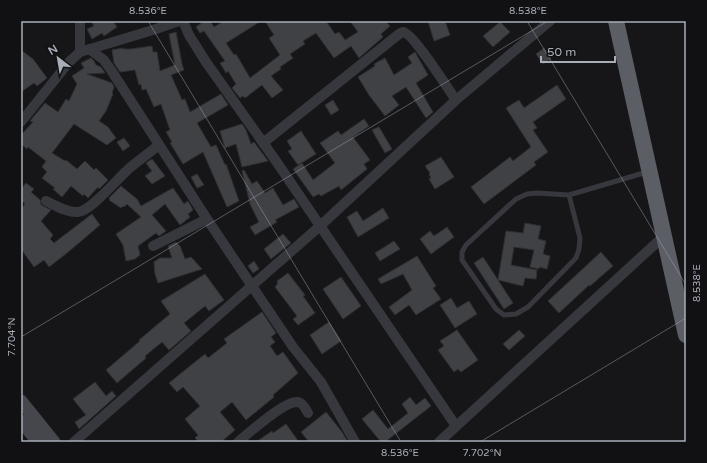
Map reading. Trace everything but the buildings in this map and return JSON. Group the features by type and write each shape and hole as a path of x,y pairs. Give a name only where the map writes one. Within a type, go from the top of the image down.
{"highway":[{"path":"616,21 686,335"}],"main road":[{"path":"21,401 24,421 38,442"},
{"path":"24,421 54,442"}],"street":[{"path":"80,21 85,50"},
{"path":"22,119 69,62 85,50 179,21"},
{"path":"183,21 189,35 206,62 456,426"},
{"path":"74,442 320,226 456,100 550,21"},
{"path":"263,143 403,32 409,35 456,100"},
{"path":"104,60 108,43"},
{"path":"85,50 104,60 293,347 321,382 355,442"},
{"path":"46,201 68,211 76,213 82,212 95,202 132,166 159,145"},
{"path":"153,246 207,218"},
{"path":"439,442 664,236"},
{"path":"238,442 288,404 297,402 301,404 308,413"}],"lane":[{"path":"570,195 580,238 576,258 528,307 516,314 504,315 496,309 462,260 462,252 466,245 516,198 527,194 537,193 570,195 650,171"}]}
